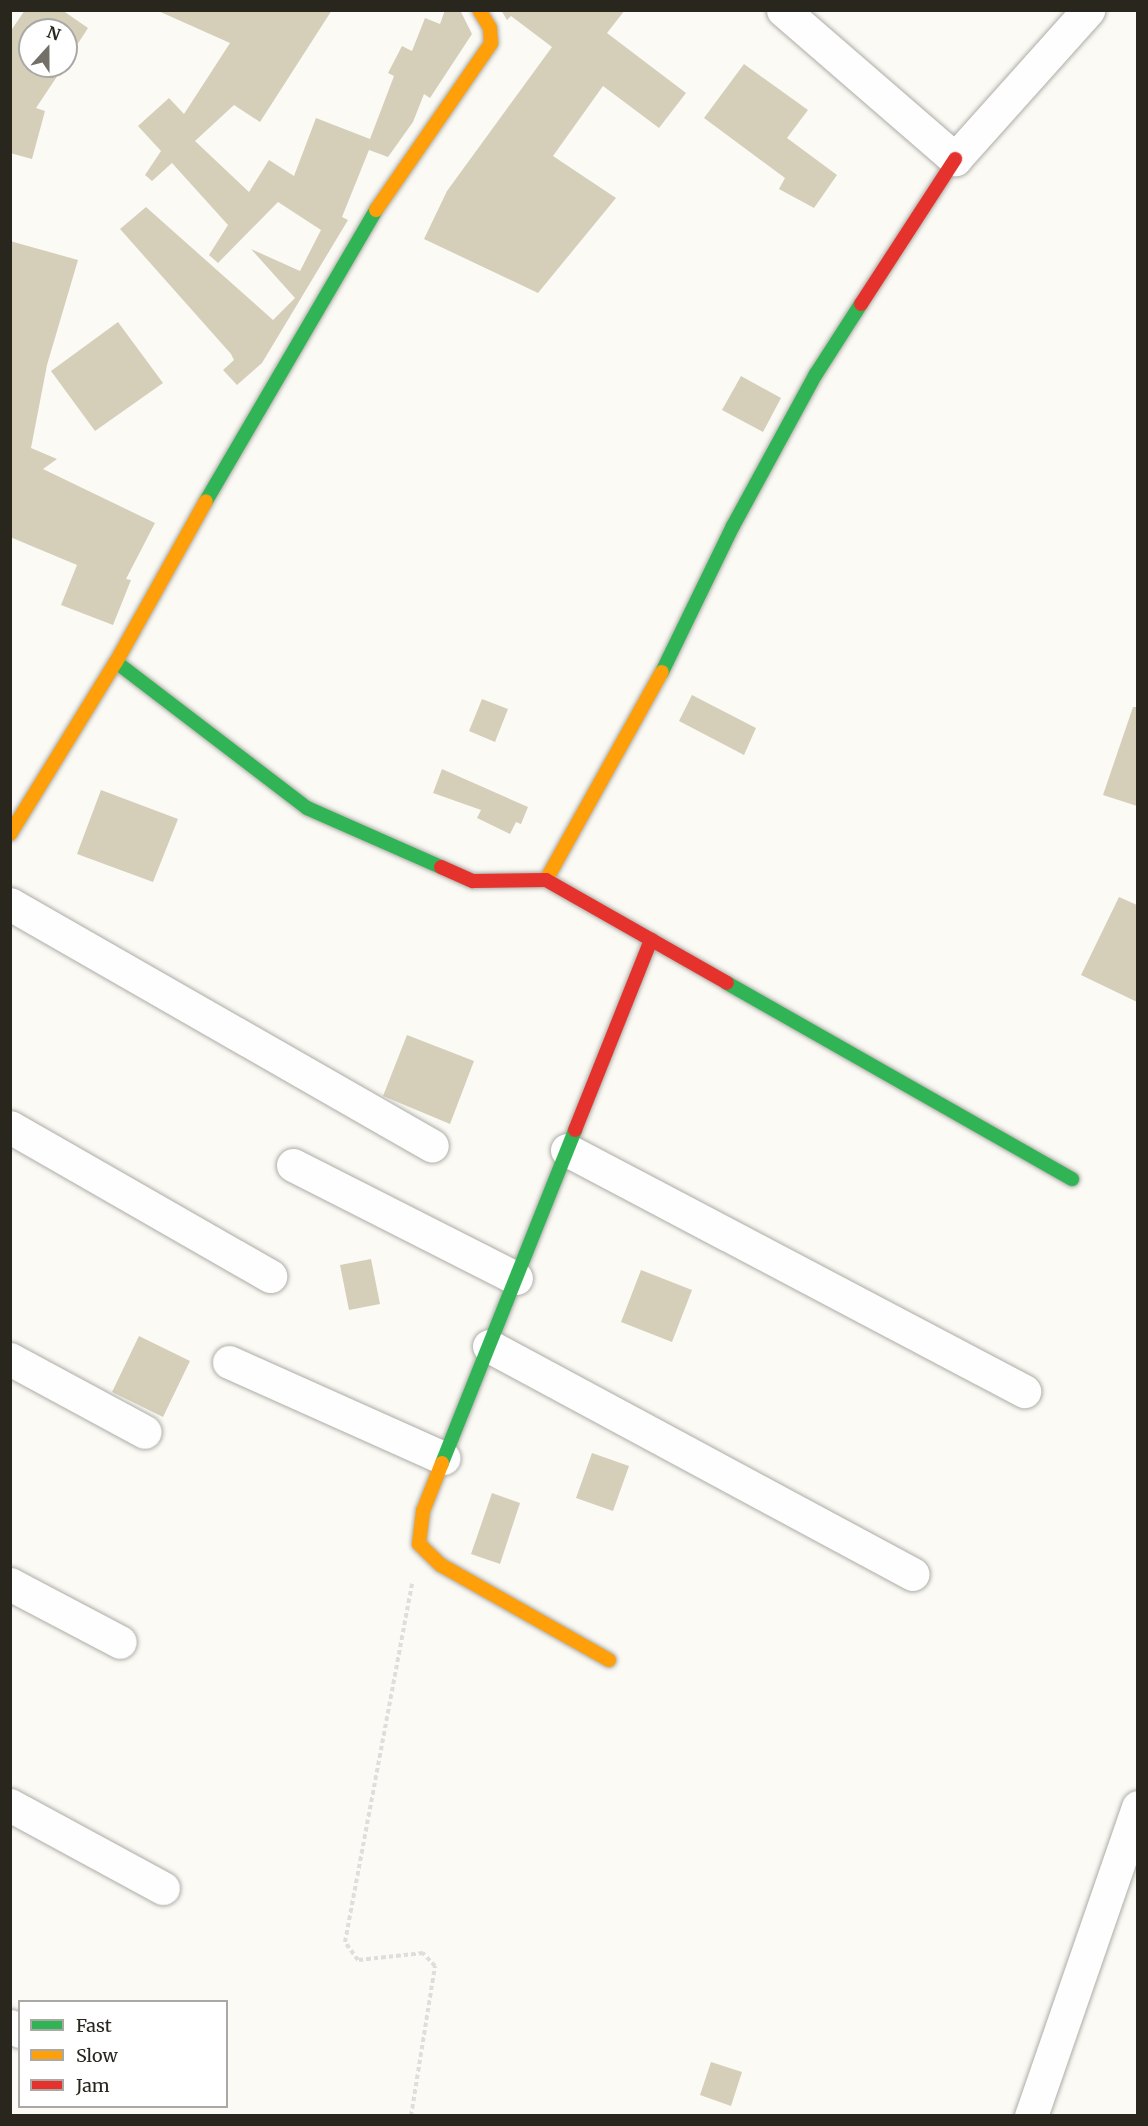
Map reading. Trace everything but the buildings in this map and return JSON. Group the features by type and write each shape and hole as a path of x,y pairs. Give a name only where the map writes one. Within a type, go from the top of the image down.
{"street":[{"path":"10,834 116,662 272,383 379,205 491,43 490,28 479,10"},
{"path":"783,10 955,159"},
{"path":"546,880 645,708 733,526 816,374 955,159 1088,10"},
{"path":"116,662 307,808 473,881 546,880 1072,1179"},
{"path":"10,904 432,1146"},
{"path":"609,1660 441,1565 419,1544 423,1511 651,940"},
{"path":"10,1127 270,1276"},
{"path":"567,1150 1024,1391"},
{"path":"293,1165 516,1278"},
{"path":"489,1346 913,1575"},
{"path":"10,1359 145,1432"},
{"path":"229,1362 444,1458"},
{"path":"10,1584 120,1642"},
{"path":"10,1805 163,1888"},
{"path":"1031,2115 1137,1807"}],"path":[{"path":"411,2115 435,1966 423,1953 358,1960 345,1942 419,1544"}],"traffic: fast":[{"path":"206,501 376,210"},
{"path":"662,672 733,526 816,374 861,304"},
{"path":"116,662 307,808 441,867"},
{"path":"727,983 1072,1179"},
{"path":"442,1463 575,1130"}],"traffic: slow":[{"path":"376,210 491,43 490,28 479,10"},
{"path":"10,834 116,662 206,501"},
{"path":"546,880 662,672"},
{"path":"442,1463 423,1511 419,1544 441,1565 609,1660"}],"traffic: jam":[{"path":"861,304 955,159"},
{"path":"441,867 473,881 546,880 727,983"},
{"path":"575,1130 651,940"}]}
